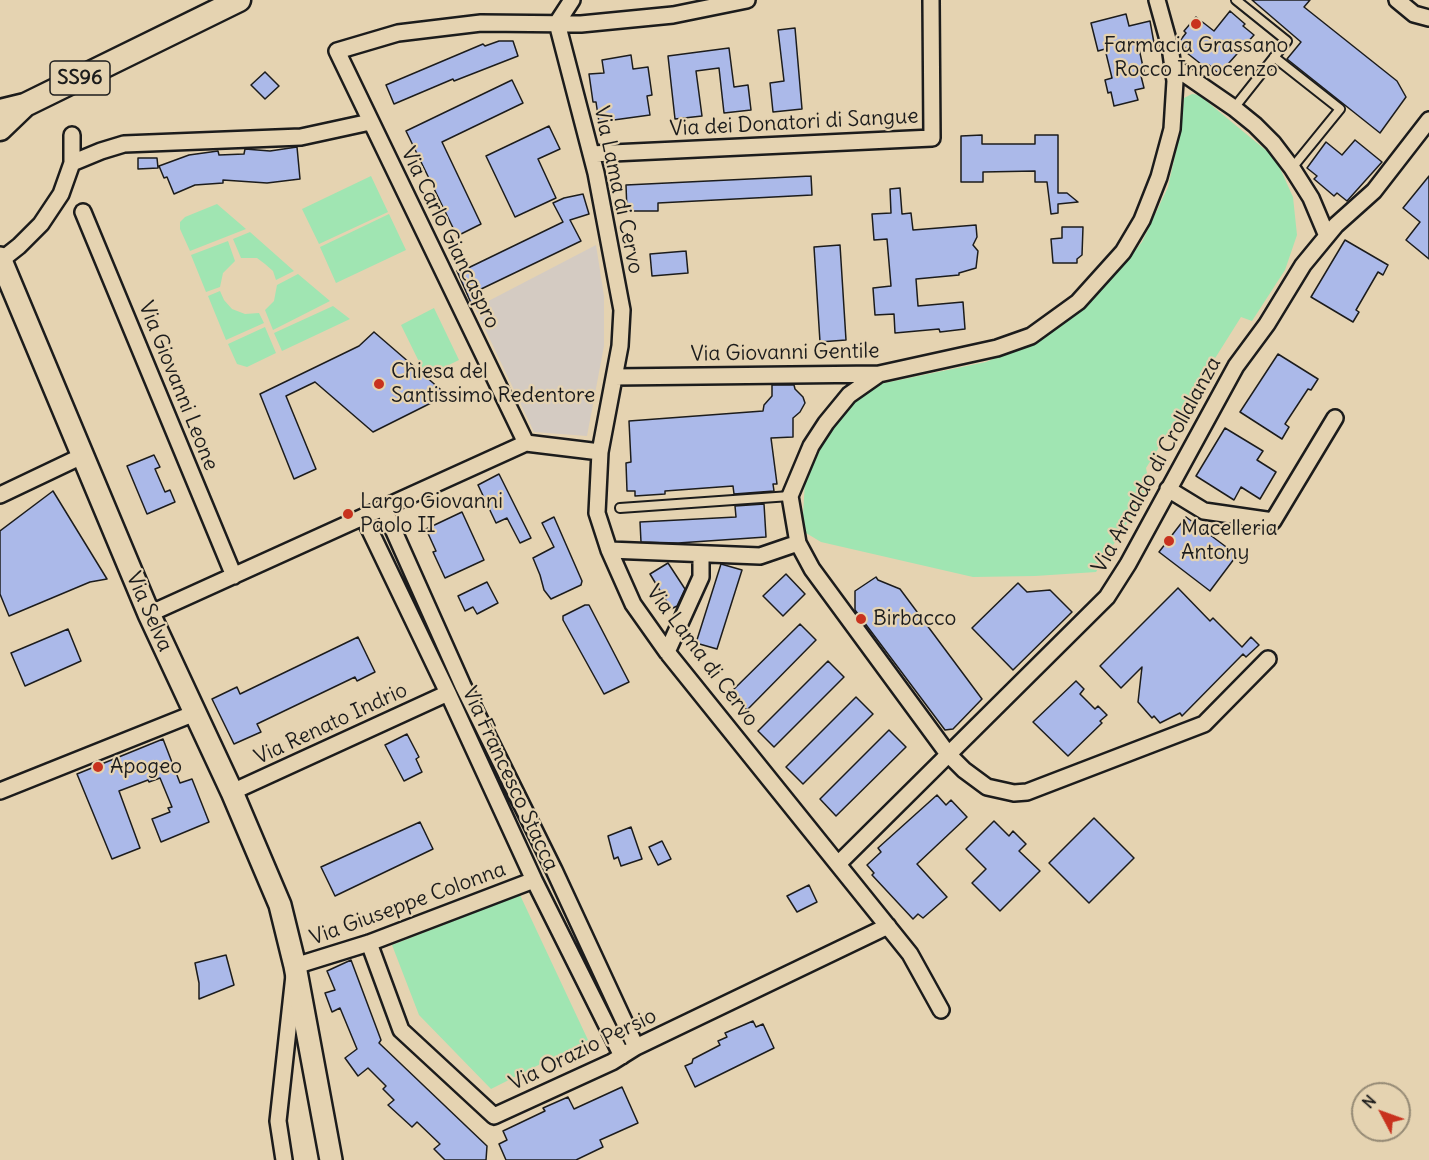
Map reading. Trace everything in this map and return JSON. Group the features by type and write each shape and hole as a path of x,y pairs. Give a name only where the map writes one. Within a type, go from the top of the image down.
{"main road":[{"name":"SS96","path":"0,111 25,105 239,0"},
{"name":"SS96","path":"0,129 25,105"}],"street":[{"path":"557,23 572,0"},
{"path":"557,23 581,24 673,15 747,0"},
{"name":"Via dei Donatori di Sangue","path":"591,154 932,138 931,0"},
{"name":"Via Giovanni Gentile","path":"614,377 879,374 997,348 1031,336 1078,302 1123,252 1142,220 1159,177 1172,129 1175,81 1170,48 1157,0"},
{"path":"1397,0 1414,14 1429,18"},
{"name":"Via Carlo Giancaspro","path":"526,443 337,51 398,33 481,23 557,23"},
{"name":"Via Lama di Cervo","path":"557,23 591,154 622,310 620,346 600,452 597,513 609,550 633,604 667,652 910,954 941,1010"},
{"path":"1173,66 1234,108 1273,143 1311,198 1327,236"},
{"name":"Via Arnaldo di Crollalanza","path":"838,864 1107,597 1128,564 1236,366 1267,324 1302,265 1327,236 1374,191 1429,120"},
{"path":"72,163 124,144 301,137 370,122"},
{"path":"0,260 19,246 40,224 61,194 72,163 72,135"},
{"name":"Via Giovanni Leone","path":"83,212 234,576"},
{"name":"Via Selva","path":"0,260 150,614 232,792 280,905 296,966 331,1160"},
{"path":"879,374 849,395 811,446 790,496 798,543 812,569 948,754 964,770 987,787 1014,793 1027,792 1204,724 1268,658"},
{"path":"1168,489 1204,511 1274,521 1335,417"},
{"path":"150,614 526,443 600,452"},
{"path":"0,495 82,456"},
{"name":"Via Francesco Stacca","path":"384,509 463,686 554,870 636,1047"},
{"name":"Via Francesco Stacca","path":"364,518 534,880 622,1056"},
{"path":"609,550 760,556 798,543"},
{"path":"667,652 701,577 701,554"},
{"name":"Via Renato Indrio","path":"232,792 448,693"},
{"path":"0,791 195,713"},
{"name":"Via Giuseppe Colonna","path":"296,966 369,943 534,880"},
{"name":"Via Orazio Persio","path":"369,943 401,1030 494,1116 888,926"},
{"path":"284,1160 278,1121 296,966"}],"lane":[{"path":"1234,108 1287,41 1236,0"},
{"path":"1274,57 1340,109 1292,168"},
{"path":"620,508 790,496"}],"shaded area":[{"path":"596,245 604,296 604,346 587,436 534,432 475,308"}],"green space":[{"path":"1192,94 1199,95 1268,152 1279,166 1293,197 1297,235 1285,270 1252,321 1241,317 1146,468 1150,487 1096,572 973,577 821,542 806,533 803,515 805,481 810,459 844,408 875,385 986,362 1040,339 1089,304 1142,242 1168,187 1181,129 1184,98"},
{"path":"371,176 388,212 319,244 302,209"},
{"path":"217,204 246,229 190,251 180,229 180,222 185,217"},
{"path":"389,214 406,250 336,283 320,247"},
{"path":"250,232 294,271 276,280 273,271 257,258 241,258 233,239"},
{"path":"228,241 235,261 223,273 220,287 206,292 191,255"},
{"path":"298,274 330,301 273,330 265,310 274,301 277,285"},
{"path":"220,291 232,309 245,314 259,313 264,323 226,340 208,296"},
{"path":"333,306 350,319 282,351 274,333"},
{"path":"434,308 459,360 426,376 401,325"},
{"path":"265,327 276,353 247,367 237,364 228,344"},
{"path":"520,895 588,1040 491,1089 419,1015 392,945"}],"building":[{"path":"1252,0 1310,0 1304,7 1397,81 1406,97 1380,133 1287,59 1301,42"},
{"path":"1230,11 1254,35 1219,74 1209,65 1206,68 1187,53 1189,51 1179,42 1186,33 1184,31 1196,17 1214,31"},
{"path":"1126,14 1129,26 1150,21 1154,43 1138,44 1145,76 1141,76 1144,88 1135,90 1138,100 1114,106 1105,80 1112,78 1105,49 1098,51 1091,23"},
{"path":"795,28 802,109 773,112 770,83 784,81 778,30"},
{"path":"499,41 513,41 518,56 454,81 453,79 394,104 386,85 483,44 485,46"},
{"path":"729,48 734,87 748,85 751,110 724,113 719,68 696,71 702,116 675,119 668,56"},
{"path":"631,55 633,69 648,67 652,95 647,96 650,115 599,122 589,74 604,73 602,60"},
{"path":"265,72 279,86 265,99 251,85"},
{"path":"512,80 523,103 442,142 481,224 457,236 406,131"},
{"path":"549,126 560,149 538,159 556,198 515,217 486,156"},
{"path":"982,135 982,144 1035,144 1035,135 1058,135 1058,193 1067,193 1078,202 1058,204 1058,213 1051,214 1047,182 1035,182 1035,171 983,172 983,182 961,182 961,136"},
{"path":"1355,140 1382,162 1347,201 1337,193 1334,196 1314,179 1317,176 1307,168 1326,142 1342,155"},
{"path":"297,147 300,179 267,183 223,180 223,183 195,185 174,194 167,177 164,178 159,166 189,155 218,151 219,155 244,154 245,149 270,151"},
{"path":"138,158 157,158 158,168 138,169"},
{"path":"811,176 812,195 658,203 658,211 627,211 626,185"},
{"path":"1429,176 1429,259 1406,240 1420,222 1403,208"},
{"path":"900,188 902,214 911,213 913,230 976,225 977,237 973,245 978,251 976,268 959,273 959,275 916,279 918,306 963,302 965,329 895,333 894,314 875,315 873,288 891,286 887,239 874,240 872,214 891,213 890,189"},
{"path":"583,194 589,214 570,220 581,241 477,291 481,299 471,303 457,271 465,267 466,269 563,222 553,203"},
{"path":"1062,227 1083,227 1082,255 1077,259 1077,263 1053,263 1051,239 1062,238"},
{"path":"1345,240 1388,265 1383,275 1378,272 1356,310 1359,312 1353,322 1311,297"},
{"path":"840,245 846,340 820,342 814,247"},
{"path":"686,251 688,273 652,276 650,254"},
{"name":"Chiesa del Santissimo Redentore","path":"374,332 447,395 373,432 315,382 286,396 316,469 294,479 260,394 359,346"},
{"path":"1278,354 1318,379 1311,390 1308,389 1285,424 1289,427 1282,439 1240,412"},
{"path":"772,385 794,385 805,403 793,418 793,437 771,438 777,484 773,484 774,491 734,494 733,486 665,491 665,494 635,496 635,491 627,491 626,463 631,462 629,421 763,411 764,405 772,396"},
{"path":"1225,428 1263,451 1257,460 1276,472 1260,499 1241,487 1234,500 1196,476"},
{"path":"154,455 160,467 155,469 165,492 170,490 175,502 147,514 127,466"},
{"path":"499,474 531,538 520,543 507,518 496,523 478,485"},
{"path":"53,491 107,579 90,582 9,616 0,594 0,531"},
{"path":"764,504 766,537 678,543 641,542 640,522 736,517 735,506"},
{"path":"462,512 484,560 445,578 426,529"},
{"path":"554,517 582,581 581,585 551,599 544,590 533,558 554,547 542,523"},
{"path":"1186,517 1237,555 1210,591 1159,552"},
{"path":"668,563 685,589 677,606 671,609 650,574"},
{"path":"721,564 742,570 717,649 696,643"},
{"path":"786,574 805,594 783,616 763,596"},
{"path":"876,577 900,589 982,699 953,729 945,730 855,610 855,591"},
{"path":"487,582 498,603 477,614 473,607 465,611 458,596"},
{"path":"1018,583 1027,592 1050,590 1072,612 1013,670 972,628"},
{"path":"1178,588 1210,621 1213,618 1242,647 1251,637 1259,645 1246,657 1243,654 1182,716 1180,713 1160,723 1154,716 1152,718 1138,702 1142,667 1121,688 1100,666"},
{"path":"589,605 629,682 604,694 563,620 563,616"},
{"path":"800,624 816,640 747,710 730,693"},
{"path":"68,629 81,661 25,686 11,653"},
{"path":"358,637 375,672 357,681 355,677 257,724 261,732 234,744 212,699 237,687 240,694"},
{"path":"828,661 844,677 774,747 758,731"},
{"path":"1076,681 1084,689 1080,694 1095,709 1098,706 1107,715 1100,721 1102,723 1068,756 1033,722"},
{"path":"856,697 873,714 803,784 786,767"},
{"path":"889,730 906,747 836,816 820,799"},
{"path":"407,734 419,757 416,759 422,772 404,781 385,745"},
{"path":"163,739 180,783 192,779 209,822 161,842 152,819 170,812 168,808 172,807 160,778 119,791 140,848 112,859 77,774"},
{"path":"937,795 946,805 951,800 967,817 917,864 947,897 923,918 918,914 913,919 872,875 874,873 867,865 881,852 878,848"},
{"path":"1094,818 1134,858 1089,903 1049,863"},
{"path":"994,821 1009,836 1013,831 1026,844 1019,851 1040,871 1000,911 972,883 986,869 966,849"},
{"path":"420,822 433,849 335,896 321,867"},
{"path":"631,827 642,859 621,866 618,857 614,859 608,836"},
{"path":"662,841 671,859 658,865 649,847"},
{"path":"809,885 817,902 797,912 787,896"},
{"path":"226,955 234,985 199,999 195,963"},
{"path":"351,960 381,1040 379,1043 487,1146 486,1160 445,1160 434,1149 440,1144 417,1122 412,1127 388,1105 394,1100 383,1089 386,1086 368,1068 358,1076 345,1058 357,1049 340,1008 332,1012 325,993 335,990 327,971"},
{"path":"753,1021 756,1027 763,1024 774,1048 695,1087 685,1066 692,1063 693,1059 720,1045 718,1041 727,1037 725,1033"},
{"path":"622,1087 638,1123 600,1140 603,1147 576,1160 506,1160 499,1144 507,1140 503,1131 545,1111 543,1108 568,1097 574,1109"}],"place":[{"name":"Farmacia Grassano Rocco Innocenzo","path":"1196,24"},
{"name":"Chiesa del Santissimo Redentore","path":"379,384"},
{"name":"Largo Giovanni Paolo II","path":"348,514"},
{"name":"Macelleria Antony","path":"1169,541"},
{"name":"Birbacco","path":"861,619"},
{"name":"Apogeo","path":"98,767"}]}
